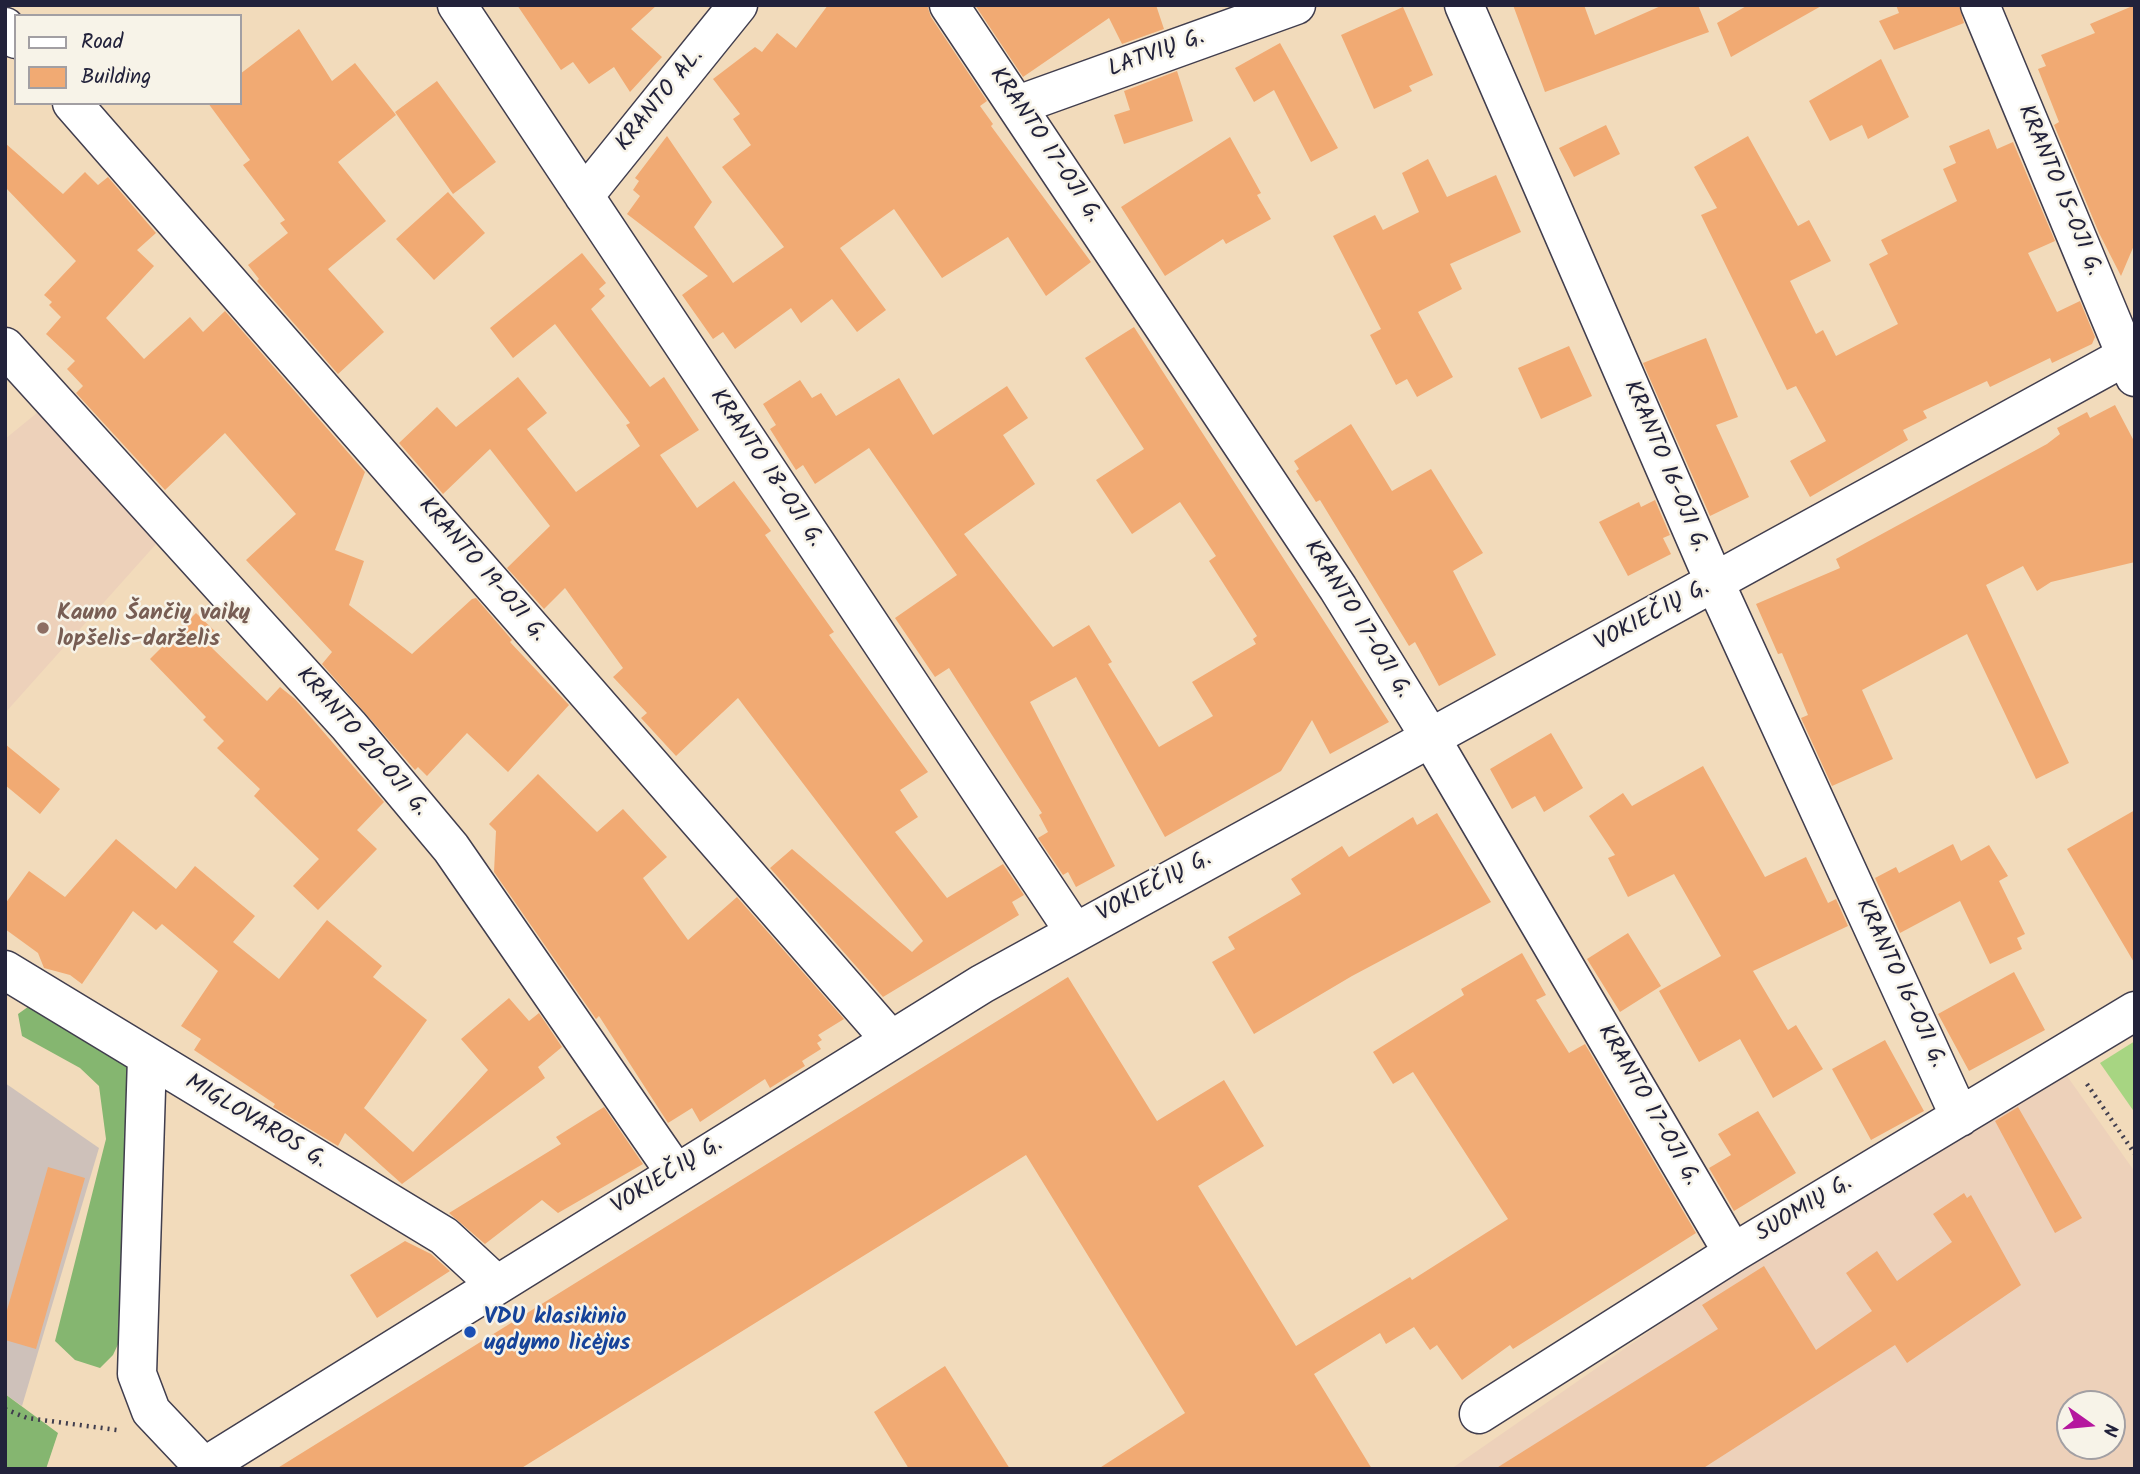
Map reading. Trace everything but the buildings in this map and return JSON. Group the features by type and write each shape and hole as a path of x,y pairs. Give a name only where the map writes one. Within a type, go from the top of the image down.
{"street":[{"name":"KRANTO 18-OJI G.","path":"457,5 1074,931"},
{"name":"KRANTO AL.","path":"584,196 738,5"},
{"name":"KRANTO 17-OJI G.","path":"949,5 1338,588 1430,737 1733,1253"},
{"name":"LATVIŲ G.","path":"1018,105 1296,5"},
{"name":"KRANTO 16-OJI G.","path":"1464,5 1715,583 1960,1117"},
{"name":"KRANTO 15-OJI G.","path":"1980,5 2132,361"},
{"name":"KRANTO 19-OJI G.","path":"74,105 890,1039"},
{"name":"KRANTO 20-OJI G.","path":"5,347 339,715 452,848 675,1172"},
{"name":"VOKIEČIŲ G.","path":"203,1468 890,1039 1074,931 1181,876 1715,583 2132,361"},
{"name":"MIGLOVAROS G.","path":"5,970 444,1236 496,1285"},
{"name":"SUOMIŲ G.","path":"1479,1415 1733,1253 2135,1011"},
{"path":"147,1058 137,1374 151,1410 203,1468"}],"path":[{"path":"2067,1054 2135,1154"},
{"path":"5,1408 27,1418 177,1438"}],"shaded area":[{"name":"Kauno Šančių vaikų lopšelis-darželis","path":"43,408 157,543 5,713 5,439"},
{"path":"2067,1076 2135,1172 2135,1469 1451,1469 1741,1268"},
{"path":"5,1083 99,1148 22,1406 5,1394"}],"green space":[{"path":"32,1004 127,1062 139,1107 128,1323 113,1355 100,1368 75,1360 55,1341 106,1139 99,1086 80,1068 22,1036 18,1014"},
{"path":"2135,1041 2135,1113 2100,1063"},
{"path":"5,1394 58,1433 46,1469 5,1469"}],"place":[{"name":"Kauno Šančių vaikų lopšelis-darželis","path":"43,628"},
{"name":"VDU klasikinio ugdymo licėjus","path":"470,1332"}]}
